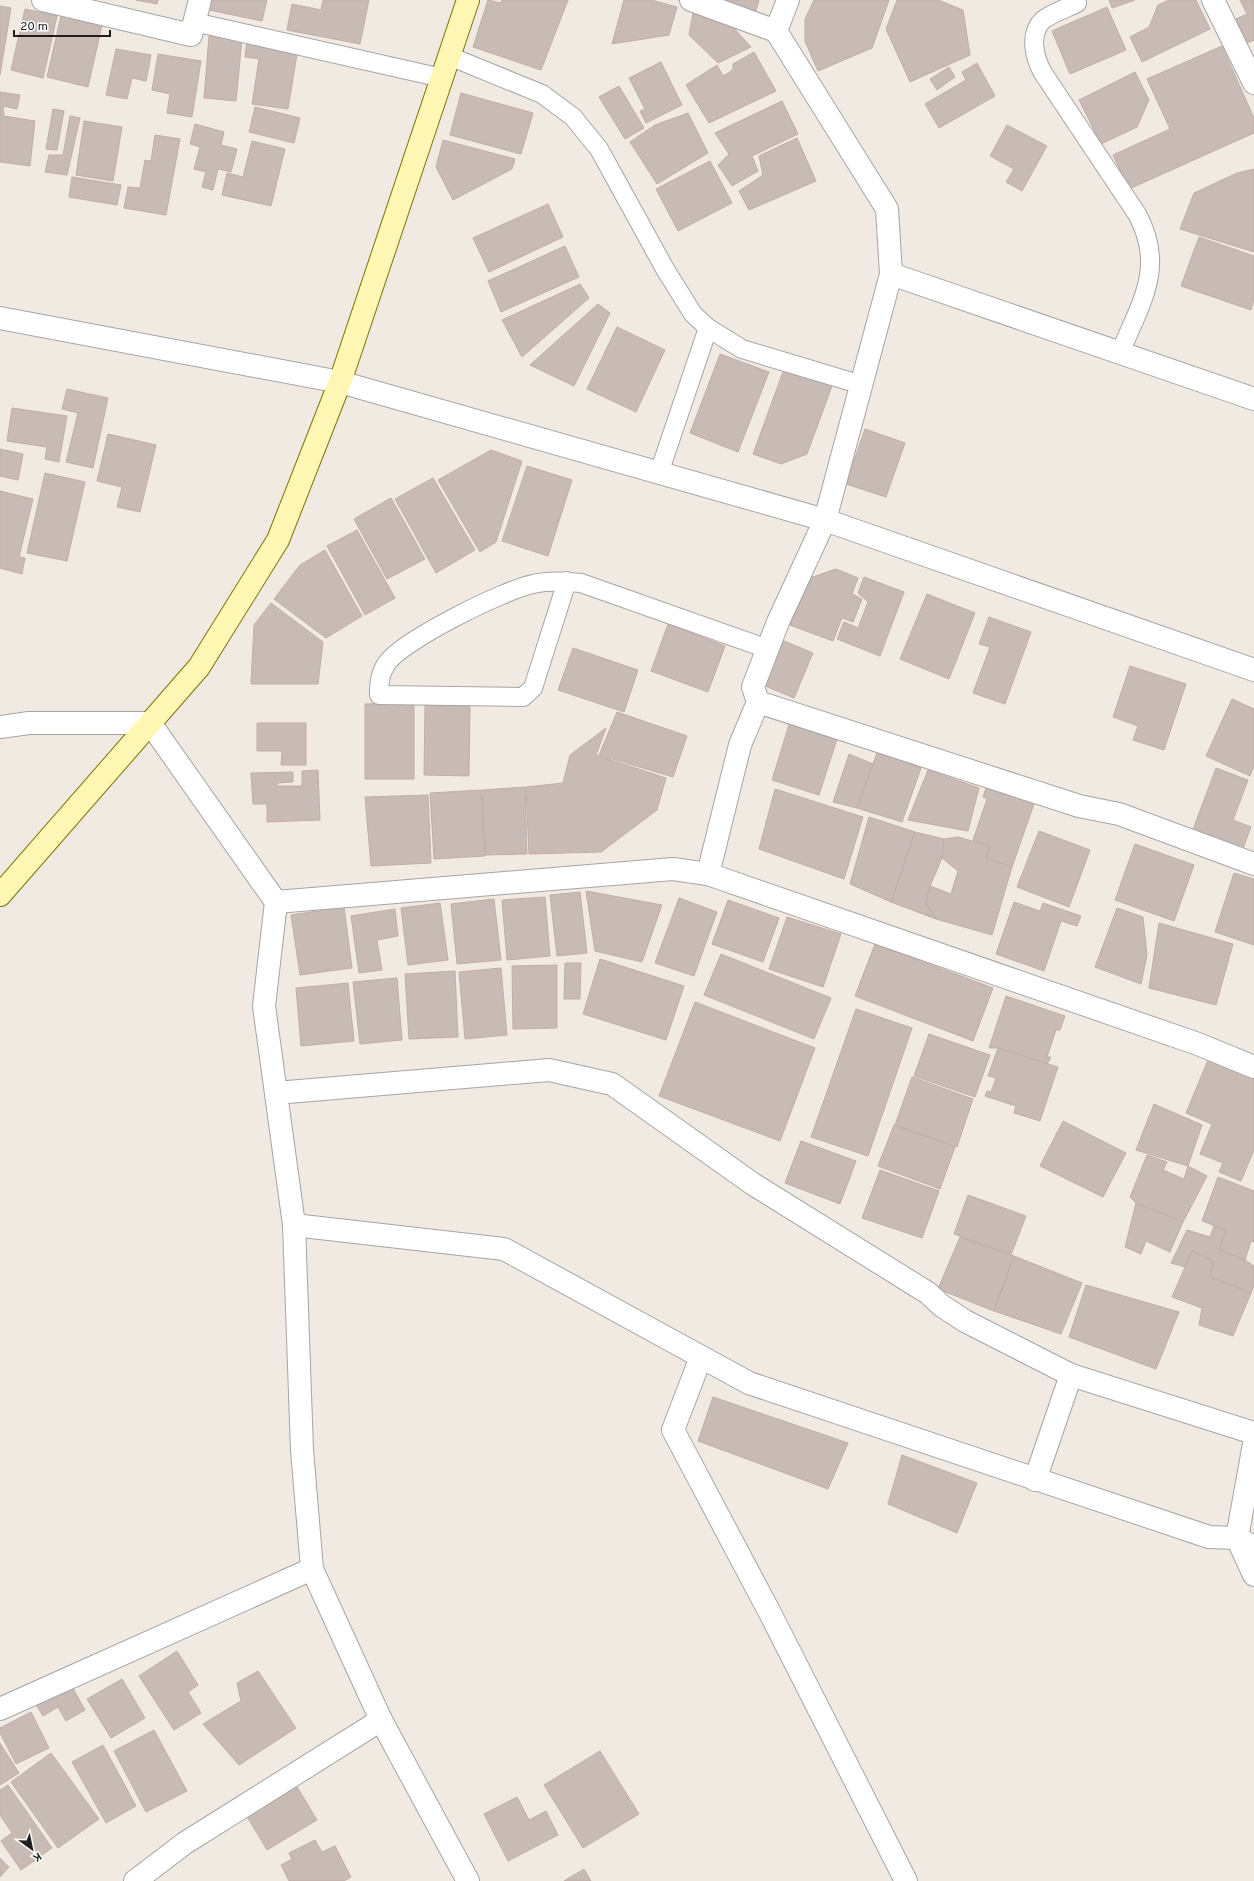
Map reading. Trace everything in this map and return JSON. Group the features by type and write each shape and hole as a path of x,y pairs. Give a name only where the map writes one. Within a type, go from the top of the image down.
{"main road":[{"path":"0,895 199,667 278,540 340,382 468,0"}],"street":[{"path":"43,0 191,35 200,0"},
{"path":"691,0 776,31 887,209 891,274 825,520 778,622 753,687 758,702 740,745 708,874"},
{"path":"776,31 788,0"},
{"path":"1214,0 1254,82"},
{"path":"891,274 1254,399"},
{"path":"0,318 340,382 825,520 1254,670"},
{"path":"758,702 1079,806 1119,814 1254,864"},
{"path":"0,727 29,723 150,723 276,902 264,1006 294,1225 302,1450 312,1569 381,1720 468,1881"},
{"path":"276,902 673,869 708,874 1198,1044 1254,1067"},
{"path":"276,1093 549,1070 612,1084 753,1184 928,1293 948,1310 965,1321 1071,1375 1254,1433"},
{"path":"294,1225 504,1249 748,1383 1209,1537 1245,1543"},
{"path":"701,1357 673,1430 770,1613 906,1881"},
{"path":"1035,1480 1071,1375"},
{"path":"1254,1444 1245,1543 1254,1575"},
{"path":"0,1709 312,1569"},
{"path":"135,1881 185,1843 381,1720"}],"lane":[{"path":"1077,2 1043,20 1038,29 1034,49 1037,62 1043,73 1137,214 1145,228 1150,243 1151,260 1149,277 1120,353"},
{"path":"194,22 442,78"},
{"path":"449,56 542,94 573,117 599,149 665,269 693,314 708,328 742,349 862,385"},
{"path":"659,473 708,328"},
{"path":"567,581 533,688 523,697 379,695 382,673 394,654 403,648 462,613 513,589 553,581 567,581 581,583 768,649"}],"building":[{"path":"136,0 158,0 157,4"},
{"path":"211,0 267,0 262,21 209,10"},
{"path":"323,0 369,0 360,44 287,30 292,4 321,10"},
{"path":"488,0 501,3 502,0 568,0 541,70 473,47"},
{"path":"624,0 651,0 677,7 669,35 612,44"},
{"path":"708,0 759,0 754,17"},
{"path":"814,0 889,0 872,48 818,71 805,41 805,19"},
{"path":"897,0 938,0 963,10 970,55 910,82 886,29"},
{"path":"1109,0 1135,0 1112,8"},
{"path":"1169,0 1196,0 1210,29 1142,62 1130,37 1149,27 1158,5"},
{"path":"1240,0 1254,0 1254,40 1247,43 1236,19 1247,14"},
{"path":"0,6 11,8 0,75"},
{"path":"1107,7 1126,50 1070,74 1052,31"},
{"path":"25,9 57,16 43,78 11,70"},
{"path":"693,13 731,25 751,47 718,63 689,35"},
{"path":"61,16 102,25 88,87 47,77"},
{"path":"209,36 242,39 236,101 204,98"},
{"path":"247,40 298,48 288,109 252,104 259,59 245,57"},
{"path":"1222,46 1254,118 1254,133 1129,189 1113,155 1170,129 1147,79"},
{"path":"116,49 151,55 146,81 132,78 127,99 106,95"},
{"path":"754,52 776,91 709,123 686,85 717,65 723,76 733,70 733,64"},
{"path":"158,54 201,61 192,117 167,113 170,94 152,90"},
{"path":"661,62 682,105 646,123 640,111 645,109 629,78"},
{"path":"977,63 995,96 939,128 925,104 966,80 962,72"},
{"path":"949,67 955,77 937,90 930,79"},
{"path":"1135,72 1149,100 1137,127 1101,144 1079,100"},
{"path":"619,86 644,128 625,139 599,97"},
{"path":"0,92 20,95 17,109 3,106 4,116 35,121 30,166 0,162"},
{"path":"461,93 533,113 521,154 450,135"},
{"path":"782,101 798,134 752,156 758,171 732,186 718,165 729,154 715,133"},
{"path":"255,107 300,118 294,143 249,132"},
{"path":"53,109 64,111 57,150 46,149"},
{"path":"688,113 708,153 657,184 630,142 655,125"},
{"path":"70,116 80,118 67,175 45,172 49,155 63,155"},
{"path":"84,121 122,127 113,181 76,175"},
{"path":"195,124 224,132 221,145 237,149 231,172 218,169 213,190 202,187 206,172 194,169 200,147 190,144"},
{"path":"1007,125 1047,146 1022,191 1006,182 1014,169 990,156"},
{"path":"155,135 180,139 166,215 124,208 128,187 140,188 145,160 151,161"},
{"path":"797,138 816,181 749,210 739,191 763,175 759,156"},
{"path":"443,140 515,159 512,169 453,200 436,167"},
{"path":"252,141 285,149 271,206 222,195 227,173 243,177"},
{"path":"710,161 732,203 678,231 656,189"},
{"path":"1254,169 1254,252 1180,229 1194,193 1237,173"},
{"path":"72,177 121,185 117,205 69,197"},
{"path":"548,204 563,237 489,272 473,238"},
{"path":"1199,237 1254,256 1254,300 1251,310 1181,286"},
{"path":"565,246 579,277 501,312 488,281"},
{"path":"580,284 589,298 522,357 502,320"},
{"path":"598,304 610,313 574,386 530,365"},
{"path":"617,327 665,350 636,412 587,389"},
{"path":"720,354 769,372 738,452 690,433"},
{"path":"784,369 832,386 807,454 781,464 753,454"},
{"path":"67,389 108,398 93,468 66,462 78,413 62,409"},
{"path":"12,408 67,416 59,462 45,459 47,447 7,441"},
{"path":"865,429 905,443 886,497 846,484"},
{"path":"108,434 156,445 140,512 117,507 122,487 97,481"},
{"path":"0,449 23,454 18,480 0,476"},
{"path":"491,450 522,461 496,542 480,552 438,480"},
{"path":"527,466 572,480 548,556 502,541"},
{"path":"45,473 85,482 67,561 27,553"},
{"path":"433,478 475,550 436,573 395,499"},
{"path":"0,491 33,499 19,557 25,558 22,574 0,568"},
{"path":"391,498 425,559 387,579 354,519"},
{"path":"357,530 395,598 365,615 327,546"},
{"path":"325,550 362,616 326,638 274,599 300,565"},
{"path":"836,569 858,578 852,594 862,599 853,622 842,618 833,641 790,625 807,579"},
{"path":"864,577 904,592 880,656 837,639 844,622 858,628 868,602 858,593"},
{"path":"927,594 975,613 949,679 900,659"},
{"path":"271,603 323,642 318,684 251,684 254,625"},
{"path":"989,617 1031,632 1005,704 973,693 990,647 979,644"},
{"path":"668,624 725,646 708,692 651,671"},
{"path":"777,638 813,653 794,698 758,683"},
{"path":"573,648 638,670 624,712 558,690"},
{"path":"1130,666 1186,684 1164,750 1133,740 1138,726 1113,717"},
{"path":"1232,699 1254,709 1254,766 1250,776 1206,756"},
{"path":"414,703 414,779 365,779 365,704"},
{"path":"425,705 470,706 469,776 424,775"},
{"path":"617,712 687,736 673,777 599,755"},
{"path":"791,718 839,733 819,795 772,780"},
{"path":"257,723 306,723 306,765 281,765 282,751 257,751"},
{"path":"606,728 596,755 666,778 657,810 601,852 529,854 526,787 563,783 570,755"},
{"path":"878,750 921,768 902,822 857,808"},
{"path":"849,754 873,764 857,808 833,802"},
{"path":"1216,768 1248,780 1233,820 1251,827 1242,851 1192,832"},
{"path":"318,770 320,820 267,822 267,804 253,804 251,773 293,772 293,782 277,783 277,786 302,786 302,771"},
{"path":"928,770 979,788 968,831 908,820"},
{"path":"525,787 527,854 485,855 482,790"},
{"path":"986,788 1034,804 1012,867 986,858 990,846 973,840 987,799 983,797"},
{"path":"775,789 863,817 844,879 759,849"},
{"path":"481,790 485,856 434,859 430,793"},
{"path":"428,795 431,863 371,866 365,797"},
{"path":"869,817 915,832 891,902 850,884"},
{"path":"1039,831 1090,850 1069,907 1017,887"},
{"path":"915,832 944,839 942,858 930,886 926,902 936,919 891,902"},
{"path":"958,837 990,846 986,858 1012,867 992,935 936,919 926,902 930,886 951,894 958,871 942,858 944,839"},
{"path":"1135,844 1194,865 1174,921 1115,900"},
{"path":"1234,873 1254,879 1254,945 1215,932"},
{"path":"586,891 662,905 642,962 595,951"},
{"path":"580,892 587,953 557,956 550,895"},
{"path":"545,897 550,956 507,960 502,900"},
{"path":"679,898 717,912 694,976 655,963"},
{"path":"494,899 501,960 457,964 451,904"},
{"path":"728,900 779,918 763,962 712,944"},
{"path":"1014,902 1040,911 1043,903 1081,916 1077,926 1061,921 1044,971 996,954"},
{"path":"440,903 448,960 408,965 401,908"},
{"path":"344,907 352,968 300,975 291,915"},
{"path":"1117,908 1143,917 1147,955 1141,984 1095,967"},
{"path":"395,909 398,936 377,940 382,970 359,973 351,916"},
{"path":"787,917 841,934 823,987 769,969"},
{"path":"1159,923 1233,944 1216,1005 1149,988"},
{"path":"875,944 993,988 973,1041 855,996"},
{"path":"721,954 831,998 814,1039 704,995"},
{"path":"600,959 684,986 666,1040 583,1014"},
{"path":"565,963 581,963 580,999 564,999"},
{"path":"557,965 557,1028 513,1029 512,966"},
{"path":"501,968 507,1035 465,1039 459,972"},
{"path":"455,971 458,1037 409,1039 405,974"},
{"path":"397,978 402,1040 360,1044 353,982"},
{"path":"348,983 354,1041 301,1046 296,988"},
{"path":"1006,996 1065,1016 1060,1030 1056,1030 1047,1057 1051,1057 1047,1064 998,1048 989,1048"},
{"path":"695,1002 815,1048 780,1141 659,1096"},
{"path":"856,1009 912,1028 868,1156 811,1137"},
{"path":"929,1034 990,1055 975,1097 914,1076"},
{"path":"998,1048 1058,1067 1040,1121 1014,1113 1016,1106 985,1096 987,1091 991,1092 996,1078 988,1076"},
{"path":"1208,1060 1254,1078 1254,1150 1241,1181 1219,1172 1223,1163 1200,1154 1212,1124 1186,1113"},
{"path":"912,1077 973,1099 957,1147 895,1125"},
{"path":"1154,1104 1202,1125 1188,1166 1136,1150"},
{"path":"1063,1121 1126,1153 1103,1197 1040,1166"},
{"path":"894,1125 955,1147 940,1189 878,1166"},
{"path":"801,1141 856,1161 840,1204 785,1183"},
{"path":"1147,1155 1167,1162 1163,1170 1184,1179 1188,1166 1207,1176 1183,1222 1136,1203 1130,1197"},
{"path":"880,1170 939,1191 922,1238 862,1218"},
{"path":"1218,1177 1254,1191 1254,1242 1251,1241 1245,1260 1219,1250 1226,1230 1202,1221"},
{"path":"968,1195 1026,1216 1011,1255 954,1234"},
{"path":"1136,1203 1183,1222 1170,1252 1146,1241 1141,1254 1125,1247"},
{"path":"1214,1226 1226,1230 1219,1250 1245,1260 1254,1266 1254,1285 1251,1293 1210,1277 1213,1261 1192,1251 1185,1267 1171,1263 1187,1230 1210,1237"},
{"path":"960,1237 1014,1256 994,1311 938,1289"},
{"path":"1192,1251 1213,1261 1210,1277 1251,1293 1233,1336 1199,1325 1202,1308 1172,1297"},
{"path":"1014,1256 1082,1283 1061,1334 994,1311"},
{"path":"1086,1285 1179,1312 1156,1369 1069,1337"},
{"path":"713,1397 848,1443 828,1489 698,1441"},
{"path":"902,1455 977,1483 957,1533 888,1504"},
{"path":"177,1651 198,1685 188,1692 201,1713 174,1730 139,1676"},
{"path":"258,1671 296,1728 239,1765 203,1724 241,1701 237,1683"},
{"path":"122,1679 145,1718 111,1738 87,1699"},
{"path":"70,1683 85,1710 66,1721 58,1707 43,1716 35,1703"},
{"path":"31,1712 49,1748 16,1764 0,1733 0,1728"},
{"path":"154,1730 187,1791 146,1812 114,1751"},
{"path":"0,1743 19,1773 0,1785"},
{"path":"103,1745 136,1806 106,1823 72,1762"},
{"path":"600,1751 639,1814 583,1848 544,1785"},
{"path":"51,1753 99,1819 58,1848 11,1782"},
{"path":"293,1780 317,1820 267,1850 243,1810"},
{"path":"8,1785 52,1848 21,1870 1,1841 12,1833 0,1815 0,1790"},
{"path":"517,1797 529,1820 546,1811 558,1835 508,1861 484,1814"},
{"path":"315,1840 322,1852 335,1846 351,1877 344,1881 289,1881 281,1865 292,1859 289,1853"},
{"path":"0,1858 9,1867 0,1877"},
{"path":"584,1869 591,1881 564,1881"}]}
